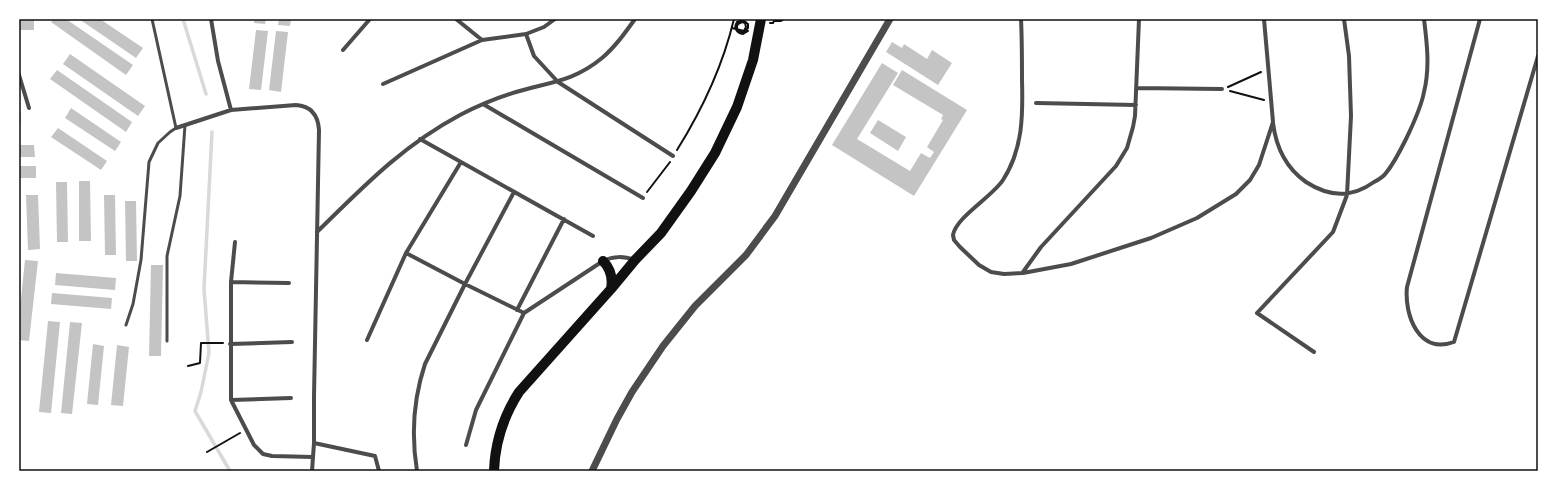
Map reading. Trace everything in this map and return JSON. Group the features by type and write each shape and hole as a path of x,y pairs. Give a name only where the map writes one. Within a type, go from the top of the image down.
{"main road":[{"path":"494,471 496,445 500,431 505,417 515,398 528,381 611,289 635,260 661,233 691,191 724,136 746,84 753,60 761,19"},
{"path":"603,262 611,273 611,289"}],"street":[{"path":"212,19 218,61 231,110"},
{"path":"343,50 370,19"},
{"path":"456,19 482,40"},
{"path":"383,84 482,40 526,34 544,27 555,19"},
{"path":"317,232 386,166 420,139 440,126 483,104 516,92 558,82 582,72 609,52 635,19"},
{"path":"592,471 620,412 663,346 695,306 746,255 775,216 890,19"},
{"path":"1021,19 1022,116 1018,145 1010,169 996,190 958,224 954,235 954,240 960,247 979,265 991,272 1004,274 1071,264 1151,238 1197,218 1227,201 1244,186 1255,172 1262,157 1273,122"},
{"path":"1022,272 1041,247 1116,166 1131,138 1136,105 1139,19"},
{"path":"1264,19 1274,132 1281,153 1293,170 1301,178 1320,189 1347,195 1365,189 1385,174 1398,154 1418,114 1425,90 1427,67 1424,19"},
{"path":"1314,352 1257,313 1333,232 1347,195 1351,116 1348,56 1344,19"},
{"path":"1480,19 1407,287 1406,295 1409,315 1413,326 1429,342 1439,345 1446,345 1454,342 1538,56"},
{"path":"526,34 534,56 558,82 673,156"},
{"path":"19,75 29,108"},
{"path":"1136,88 1222,89"},
{"path":"1036,103 1136,105"},
{"path":"483,104 643,198"},
{"path":"176,128 231,110 296,105 306,107 314,114 319,124 314,443 312,471"},
{"path":"420,139 593,236"},
{"path":"367,340 406,253 461,162"},
{"path":"417,471 413,429 418,388 425,364 465,284 514,192"},
{"path":"517,310 564,219"},
{"path":"235,242 231,282 231,400 256,448 263,454 272,456 313,457"},
{"path":"406,253 524,313"},
{"path":"466,445 476,410 524,313 603,262 616,257 635,260"},
{"path":"231,282 289,283"},
{"path":"230,344 292,342"},
{"path":"231,400 291,398"},
{"path":"314,443 375,456 379,471"}],"lane":[{"path":"126,325 133,304 141,260 149,162 158,142 176,128 152,19"},
{"path":"167,341 167,256 180,196 185,124"}],"path":[{"path":"643,198 673,156 698,114 710,88 734,19"},
{"path":"732,28 744,31 746,29 746,25 742,22 738,24 737,28 740,32 747,30 748,24 743,20"},
{"path":"1222,89 1240,83 1262,72 1261,65"},
{"path":"1222,89 1264,100"},
{"path":"1263,93 1264,106"},
{"path":"188,366 200,363 201,343 230,344"},
{"path":"207,452 246,429"}],"building":[{"path":"19,19 34,19 34,30 19,30"},
{"path":"53,19 66,19 133,65 126,75 51,22"},
{"path":"79,19 100,19 143,48 136,58"},
{"path":"254,19 266,19 265,24 254,23"},
{"path":"279,19 291,19 290,26 278,25"},
{"path":"256,30 268,31 261,90 249,89"},
{"path":"276,31 288,32 281,92 269,90"},
{"path":"892,42 902,48 904,44 927,59 932,50 952,63 938,85 886,52"},
{"path":"70,54 145,106 138,116 63,64"},
{"path":"882,63 898,73 857,139 910,171 921,153 930,158 934,152 927,147 943,120 941,119 943,115 893,85 902,70 967,110 914,196 832,145"},
{"path":"57,70 132,122 126,132 50,79"},
{"path":"71,108 121,142 115,151 65,118"},
{"path":"19,113 21,113 21,124 19,124"},
{"path":"878,120 906,137 898,151 870,133"},
{"path":"58,128 107,161 101,170 51,137"},
{"path":"19,145 34,145 35,157 19,157"},
{"path":"19,166 36,166 36,178 19,178"},
{"path":"79,181 90,181 91,241 79,241"},
{"path":"56,182 67,182 68,242 57,242"},
{"path":"26,195 38,195 40,249 28,250"},
{"path":"104,195 115,195 116,255 105,255"},
{"path":"125,201 136,201 137,261 126,261"},
{"path":"25,260 38,261 29,341 19,340 19,318"},
{"path":"151,265 163,265 161,356 149,356"},
{"path":"56,273 116,278 115,290 55,285"},
{"path":"52,293 112,298 111,309 51,304"},
{"path":"48,321 60,322 51,413 39,412"},
{"path":"70,322 82,323 72,414 61,413"},
{"path":"93,344 104,346 98,405 87,404"},
{"path":"117,345 129,347 123,406 111,405"}],"waterway":[{"path":"183,19 206,94"},
{"path":"212,132 204,289 209,353 201,392 195,411 230,471"}]}
